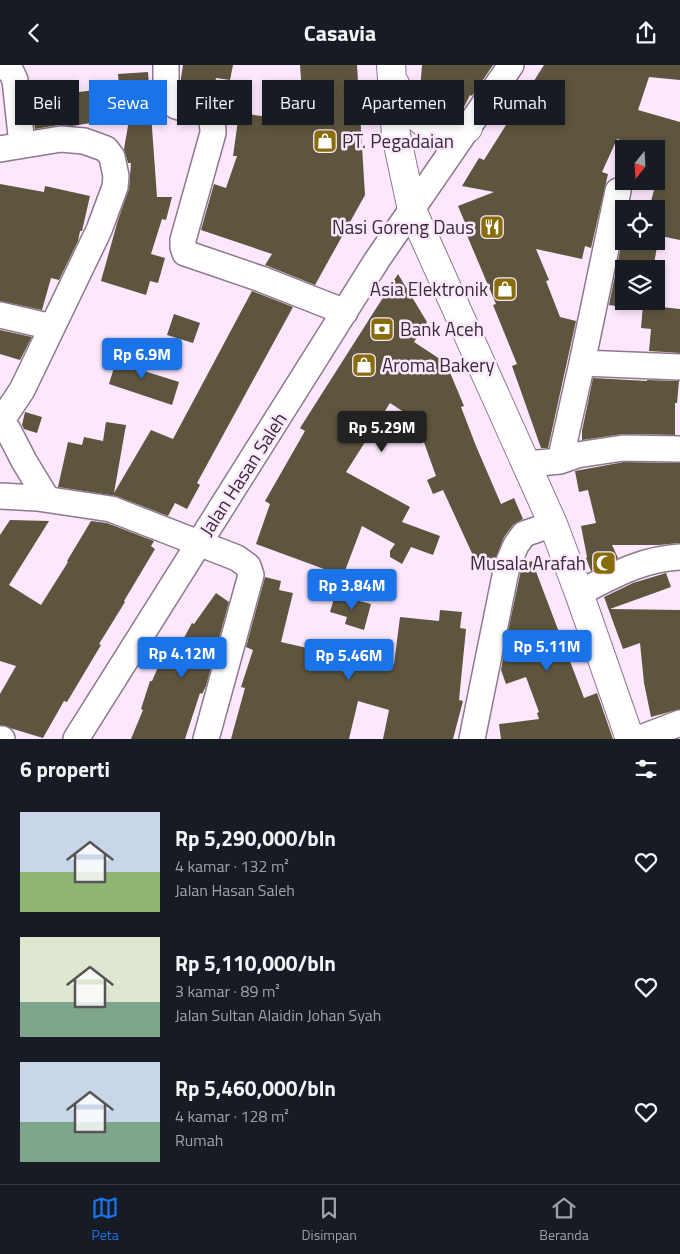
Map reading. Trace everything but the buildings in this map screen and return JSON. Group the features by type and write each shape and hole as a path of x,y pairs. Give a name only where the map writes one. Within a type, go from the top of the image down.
{"main road":[{"path":"391,65 399,101 415,117 442,129 468,128"},
{"path":"391,65 396,135 412,210 552,523 579,593 630,739"}],"street":[{"path":"166,65 166,98 175,106 205,112 213,121 213,133 183,240 182,247 185,253 262,279 345,312"},
{"name":"Jalan Hasan Saleh","path":"76,739 377,260 511,65"},
{"path":"0,67 9,67 15,80 11,147 61,139 84,141 106,149 112,157 114,165 115,187 99,230 22,390 0,422 8,430 47,499"},
{"path":"560,461 618,191"},
{"path":"0,315 52,327"},
{"path":"582,363 680,367"},
{"path":"527,464 560,461 576,455 623,449 680,449"},
{"path":"0,495 47,499 111,509 237,557 248,566 251,575 206,739"},
{"path":"472,739 506,566 516,545 524,534 552,523"},
{"path":"579,593 640,564 654,560 680,557"},
{"path":"638,739 680,723"}],"place":[{"name":"PT. Pegadaian","path":"325,141"},
{"name":"Nasi Goreng Daus","path":"492,227"},
{"name":"Asia Elektronik","path":"505,289"},
{"name":"Bank Aceh","path":"382,329"},
{"name":"Aroma Bakery","path":"364,365"},
{"name":"Musala Arafah","path":"604,563"}]}
